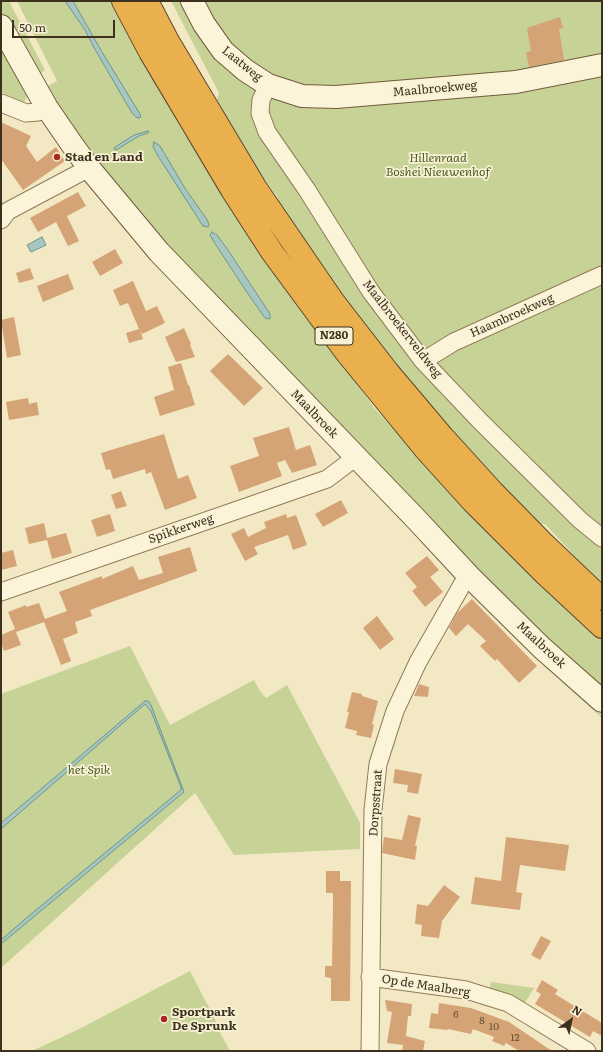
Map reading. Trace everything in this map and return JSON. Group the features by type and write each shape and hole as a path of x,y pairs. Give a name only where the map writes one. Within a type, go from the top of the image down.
{"highway":[{"name":"N280","path":"122,1 150,52 232,190 272,252 341,345 425,449 474,502 535,564 602,627"},
{"name":"N280","path":"147,1 169,43 255,187 333,301 388,372 443,437 493,492 537,537 602,599"}],"street":[{"name":"Laatweg","path":"192,1 204,24 223,51 245,70 268,85"},
{"name":"Maalbroek","path":"1,26 47,108 89,168 159,252 469,576 542,648 602,701"},
{"name":"Maalbroekweg","path":"268,85 302,96 336,97 516,82 602,65"},
{"name":"Maalbroekerveldweg","path":"268,85 261,100 260,113 267,132 307,190 370,292 423,361 480,421 580,520 602,538"},
{"path":"1,103 26,114 38,112 47,108"},
{"path":"1,220 8,211 89,168"},
{"name":"Haambroekweg","path":"423,361 454,342 602,275"},
{"name":"Spikkerweg","path":"1,592 327,479 356,457"},
{"name":"Dorpsstraat","path":"370,1051 373,810 378,764 395,711 418,662 463,583 469,576"},
{"name":"Op de Maalberg","path":"370,977 466,990 508,1003 587,1051"}],"green space":[{"path":"1,1 9,1 45,70 37,76 20,50 1,14"},
{"path":"17,1 65,1 85,30 136,117 73,1 112,1 180,127 256,245 375,409 535,579 602,637 602,688 546,637 374,465 156,239 44,88 57,81","holes":["148,131 148,133 139,136 116,150 134,135","158,156 186,190 209,224","215,233 228,250 271,316 265,318 214,242"]},
{"name":"Hillenraad Boshei Nieuwenhof","path":"171,1 187,1 236,66 216,21 205,1 602,1 602,586 546,525 518,518 301,296 278,198 256,167 224,113 217,99 219,93"},
{"path":"1,44 28,95 24,103 1,92"},
{"name":"het Spik","path":"130,646 170,725 254,680 266,698 287,685 360,823 360,849 234,855 195,793 1,968 1,694"},
{"path":"548,666 575,686 585,701 602,716 602,718 562,682"},
{"name":"Sportpark De Sprunk","path":"190,971 230,1051 32,1051 77,1030"},
{"path":"491,982 534,988 526,1001 522,1004 510,998 511,994 509,993 508,996 489,991"}],"water":[{"path":"65,1 73,1 141,117 136,117 132,113 85,30"},
{"path":"148,131 148,133 139,136 116,150 114,149 134,135"},
{"path":"154,142 160,146 186,190 206,218 209,224 208,227 203,226 158,156 153,147"},
{"path":"212,232 217,235 228,250 270,314 270,319 265,318 246,291 214,242 210,235"},
{"path":"42,237 46,245 31,252 27,245"},
{"path":"145,701 148,701 151,705 184,792 1,944 1,940 24,920 181,790 151,711 145,704 1,829 1,823"}],"building":[{"path":"560,17 563,28 559,29 564,60 529,67 526,52 531,51 527,28"},
{"path":"1,122 31,136 26,146 37,162 56,147 65,161 23,190 1,159"},
{"path":"78,192 86,206 67,216 79,241 68,246 56,222 38,232 30,218"},
{"path":"115,249 123,263 100,276 92,262"},
{"path":"30,268 34,279 19,283 16,273"},
{"path":"68,274 74,289 43,302 37,286"},
{"path":"133,281 146,311 157,306 165,323 142,334 140,330 143,339 129,343 126,333 139,329 128,303 120,306 113,290"},
{"path":"14,317 21,355 7,358 1,320"},
{"path":"184,328 195,357 176,362 165,337"},
{"path":"228,354 263,388 244,406 210,371"},
{"path":"181,363 195,405 160,416 154,397 174,390 168,367"},
{"path":"28,398 29,404 37,402 39,415 9,420 6,402"},
{"path":"289,427 296,450 310,445 317,465 292,473 285,460 277,463 282,476 239,492 230,466 259,456 253,438"},
{"path":"164,434 178,479 188,475 197,498 165,510 151,472 146,474 145,469 113,479 110,469 106,470 101,453"},
{"path":"121,491 127,506 116,509 111,495"},
{"path":"341,500 348,513 323,527 315,514"},
{"path":"110,514 115,531 97,537 91,520"},
{"path":"286,514 287,518 296,515 307,545 293,550 288,535 254,547 258,554 245,561 231,534 244,528 248,537 266,528 264,522"},
{"path":"44,523 47,538 66,533 72,553 52,559 47,540 29,544 25,528"},
{"path":"190,547 197,571 90,610 92,616 75,622 78,633 63,639 71,661 61,665 44,622 16,632 21,645 4,651 1,643 1,635 15,629 8,612 26,605 26,607 39,603 45,619 67,611 59,592 102,576 102,579 133,566 139,580 163,573 158,557"},
{"path":"13,550 17,566 1,570 1,553"},
{"path":"427,556 439,570 430,577 443,592 425,607 412,591 417,587 405,573"},
{"path":"472,599 537,666 519,683 497,659 495,661 480,646 486,641 468,624 456,636 449,628 457,613"},
{"path":"377,616 394,639 380,650 363,628"},
{"path":"419,684 429,687 428,697 414,696"},
{"path":"352,692 362,694 362,696 378,701 372,724 374,725 371,738 356,735 357,731 345,728"},
{"path":"395,769 422,774 418,794 407,792 408,785 393,783"},
{"path":"408,815 421,818 415,846 417,846 415,860 382,853 384,837 402,840"},
{"path":"506,837 569,845 565,871 520,865 516,892 522,893 520,910 471,904 475,877 501,881"},
{"path":"326,871 340,871 340,881 351,881 350,1001 331,1001 331,978 325,977 325,966 332,966 333,908 333,893 326,893"},
{"path":"444,885 460,897 442,921 439,938 421,936 422,925 415,924 417,904 428,906"},
{"path":"541,936 551,941 540,960 531,955"},
{"path":"542,980 558,990 555,994 602,1023 602,1036 593,1031 590,1037 535,1004 541,994 536,991"},
{"path":"385,1000 412,1004 411,1016 408,1016 406,1036 425,1041 423,1051 402,1051 403,1045 387,1043 392,1012 387,1011"},
{"path":"439,1003 471,1008 509,1022 552,1051 519,1051 506,1043 504,1046 492,1041 494,1037 473,1029 471,1034 448,1029 429,1028 431,1013 438,1014"}],"place":[{"name":"Stad en Land","path":"57,157"},
{"name":"Sportpark De Sprunk","path":"164,1019"}]}
